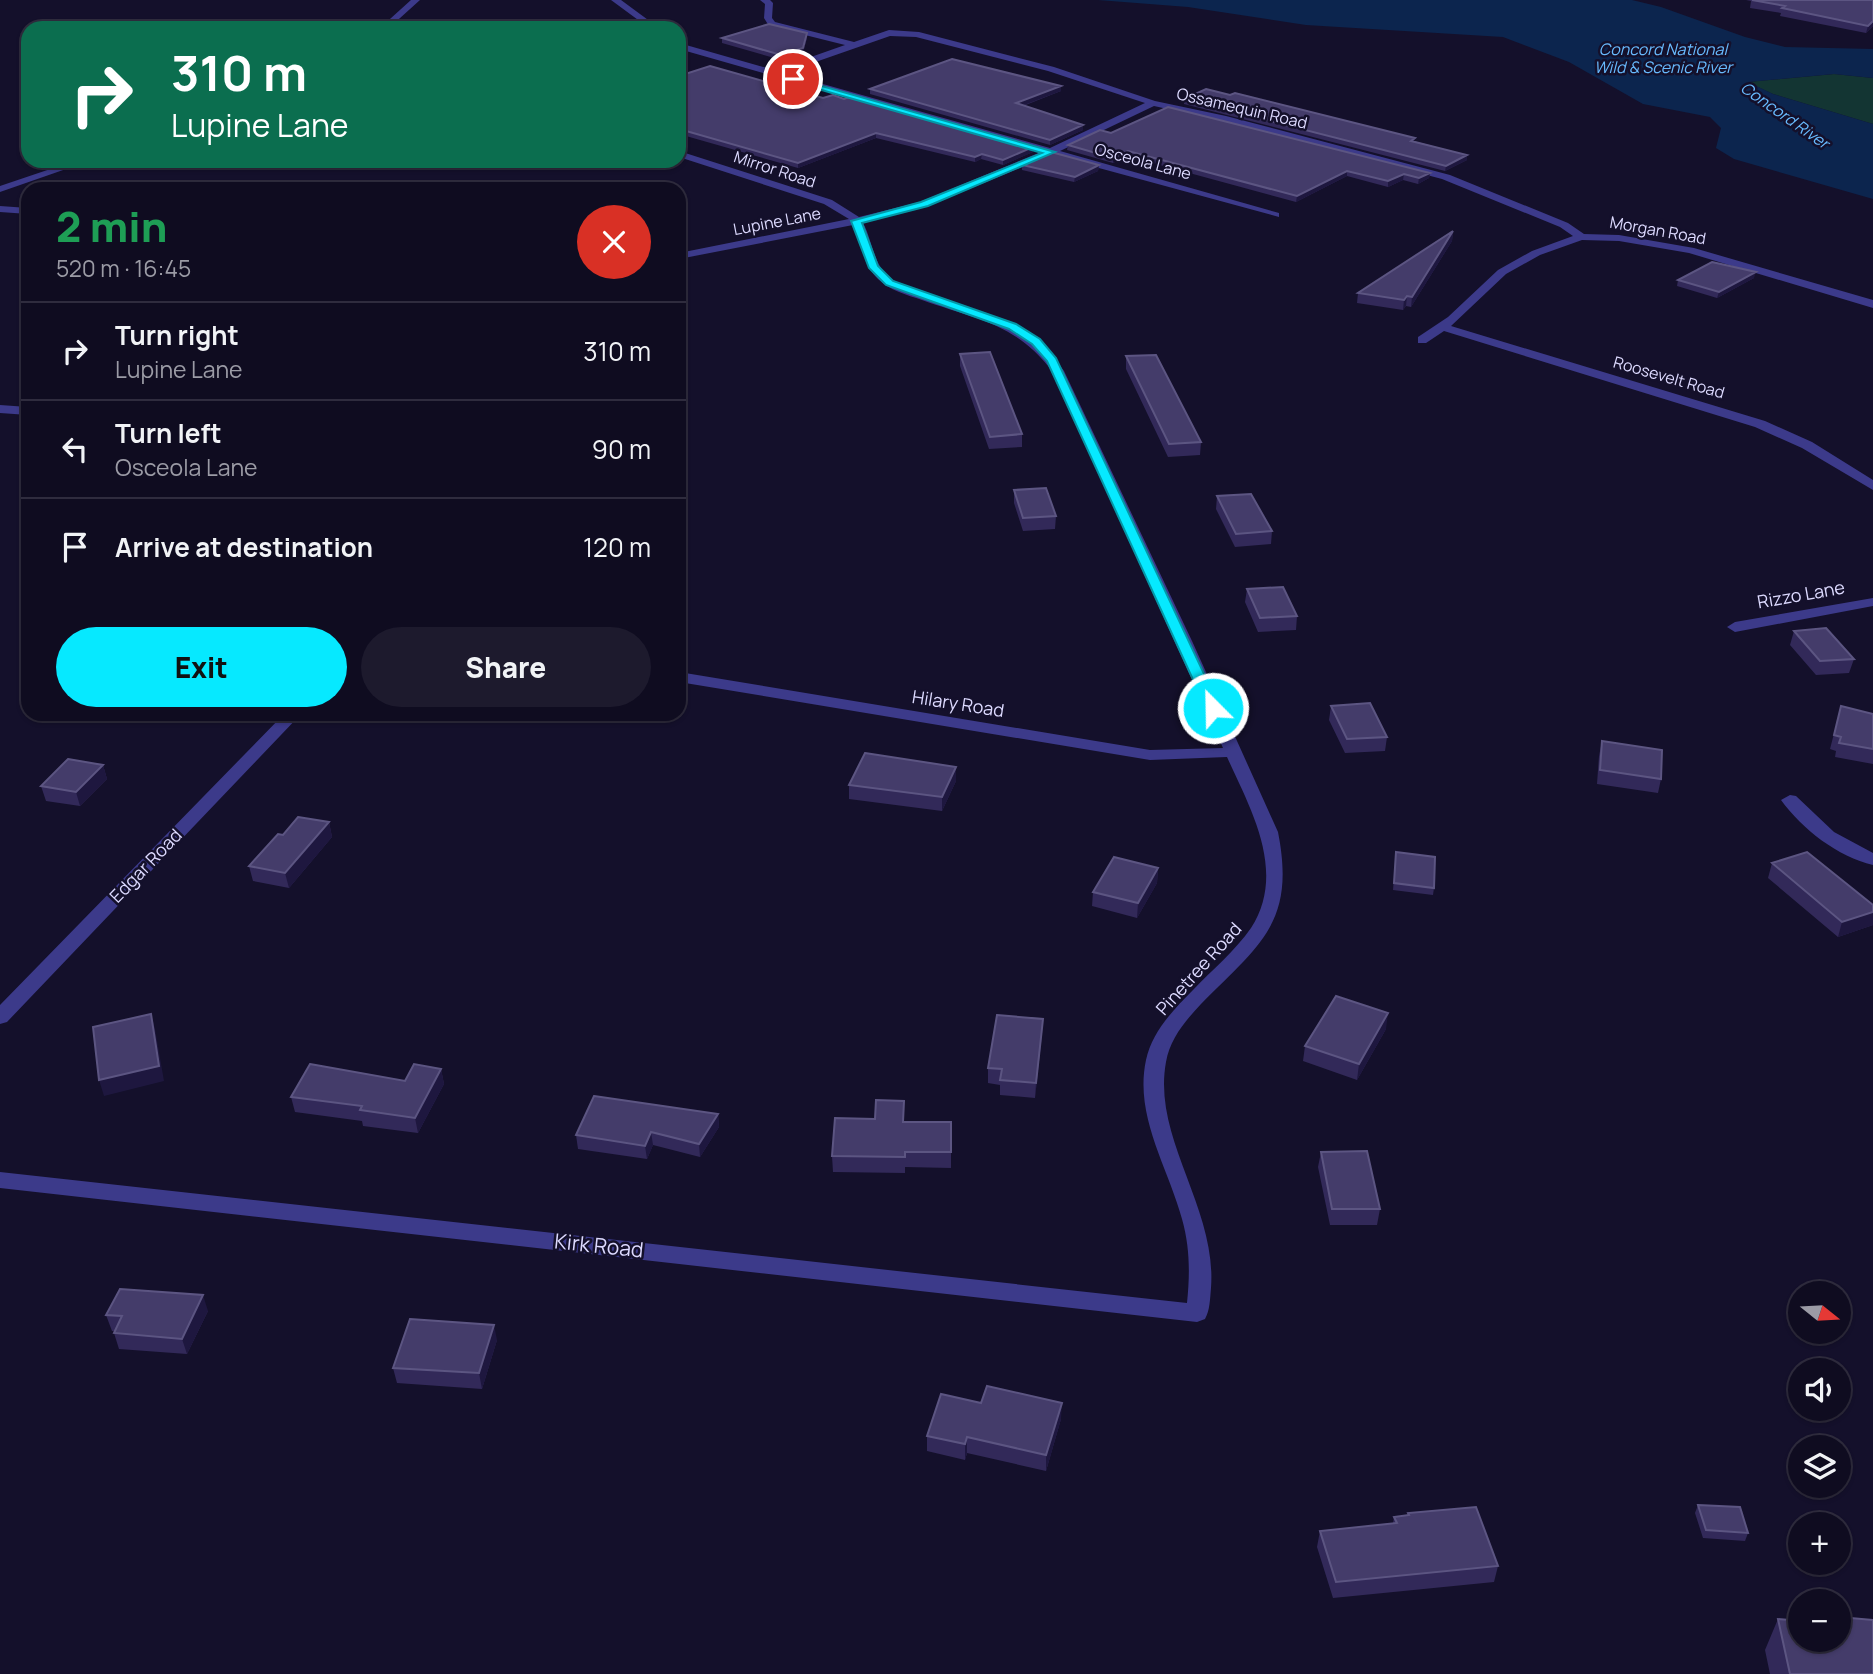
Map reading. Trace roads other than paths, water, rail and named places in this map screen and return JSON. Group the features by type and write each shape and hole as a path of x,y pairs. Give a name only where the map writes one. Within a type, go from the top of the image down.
{"street":[{"path":"392,21 416,0"},
{"path":"615,0 645,21"},
{"path":"764,0 769,3 768,18 772,24 855,45"},
{"name":"Ossamequin Road","path":"855,45 889,33 916,34 1051,69 1153,103 1242,123 1446,177 1564,225 1581,237"},
{"path":"775,73 855,45"},
{"name":"Osceola Lane","path":"686,48 1275,215"},
{"name":"Lupine Lane","path":"686,255 856,221 924,204 1050,152 1153,103"},
{"name":"Mirror Road","path":"686,157 828,202 847,212 856,221"},
{"path":"0,189 63,168"},
{"path":"0,209 21,210"},
{"name":"Pinetree Road","path":"856,221 874,268 889,283 1012,326 1036,341 1052,360 1184,641 1269,832 1277,878 1274,901 1265,923 1249,944 1178,1017 1163,1037 1155,1063 1154,1089 1158,1115 1198,1236 1202,1261 1197,1313"},
{"name":"Morgan Road","path":"1422,340 1443,327 1502,272 1536,253 1581,237 1619,237 1690,250 1873,304"},
{"name":"Roosevelt Road","path":"1443,327 1759,424 1807,445 1873,486"},
{"path":"0,409 21,410"},
{"name":"Rizzo Lane","path":"1735,627 1873,602"},
{"name":"Hilary Road","path":"686,678 1150,755 1232,752"},
{"name":"Edgar Road","path":"0,1017 286,721"},
{"path":"1790,800 1818,830 1873,860"},
{"name":"Kirk Road","path":"0,1180 1197,1313"}],"water":[{"name":"Concord National Wild & Scenic River","path":"1098,0 1632,0 1661,7 1745,37 1785,47 1873,49 1873,78 1834,74 1748,82 1773,94 1873,124 1873,199 1734,159 1716,148 1721,128 1710,117 1643,104 1569,62 1503,37 1306,25 1188,7"}],"water label":[{"name":"Concord River","path":"1785,115"}]}
